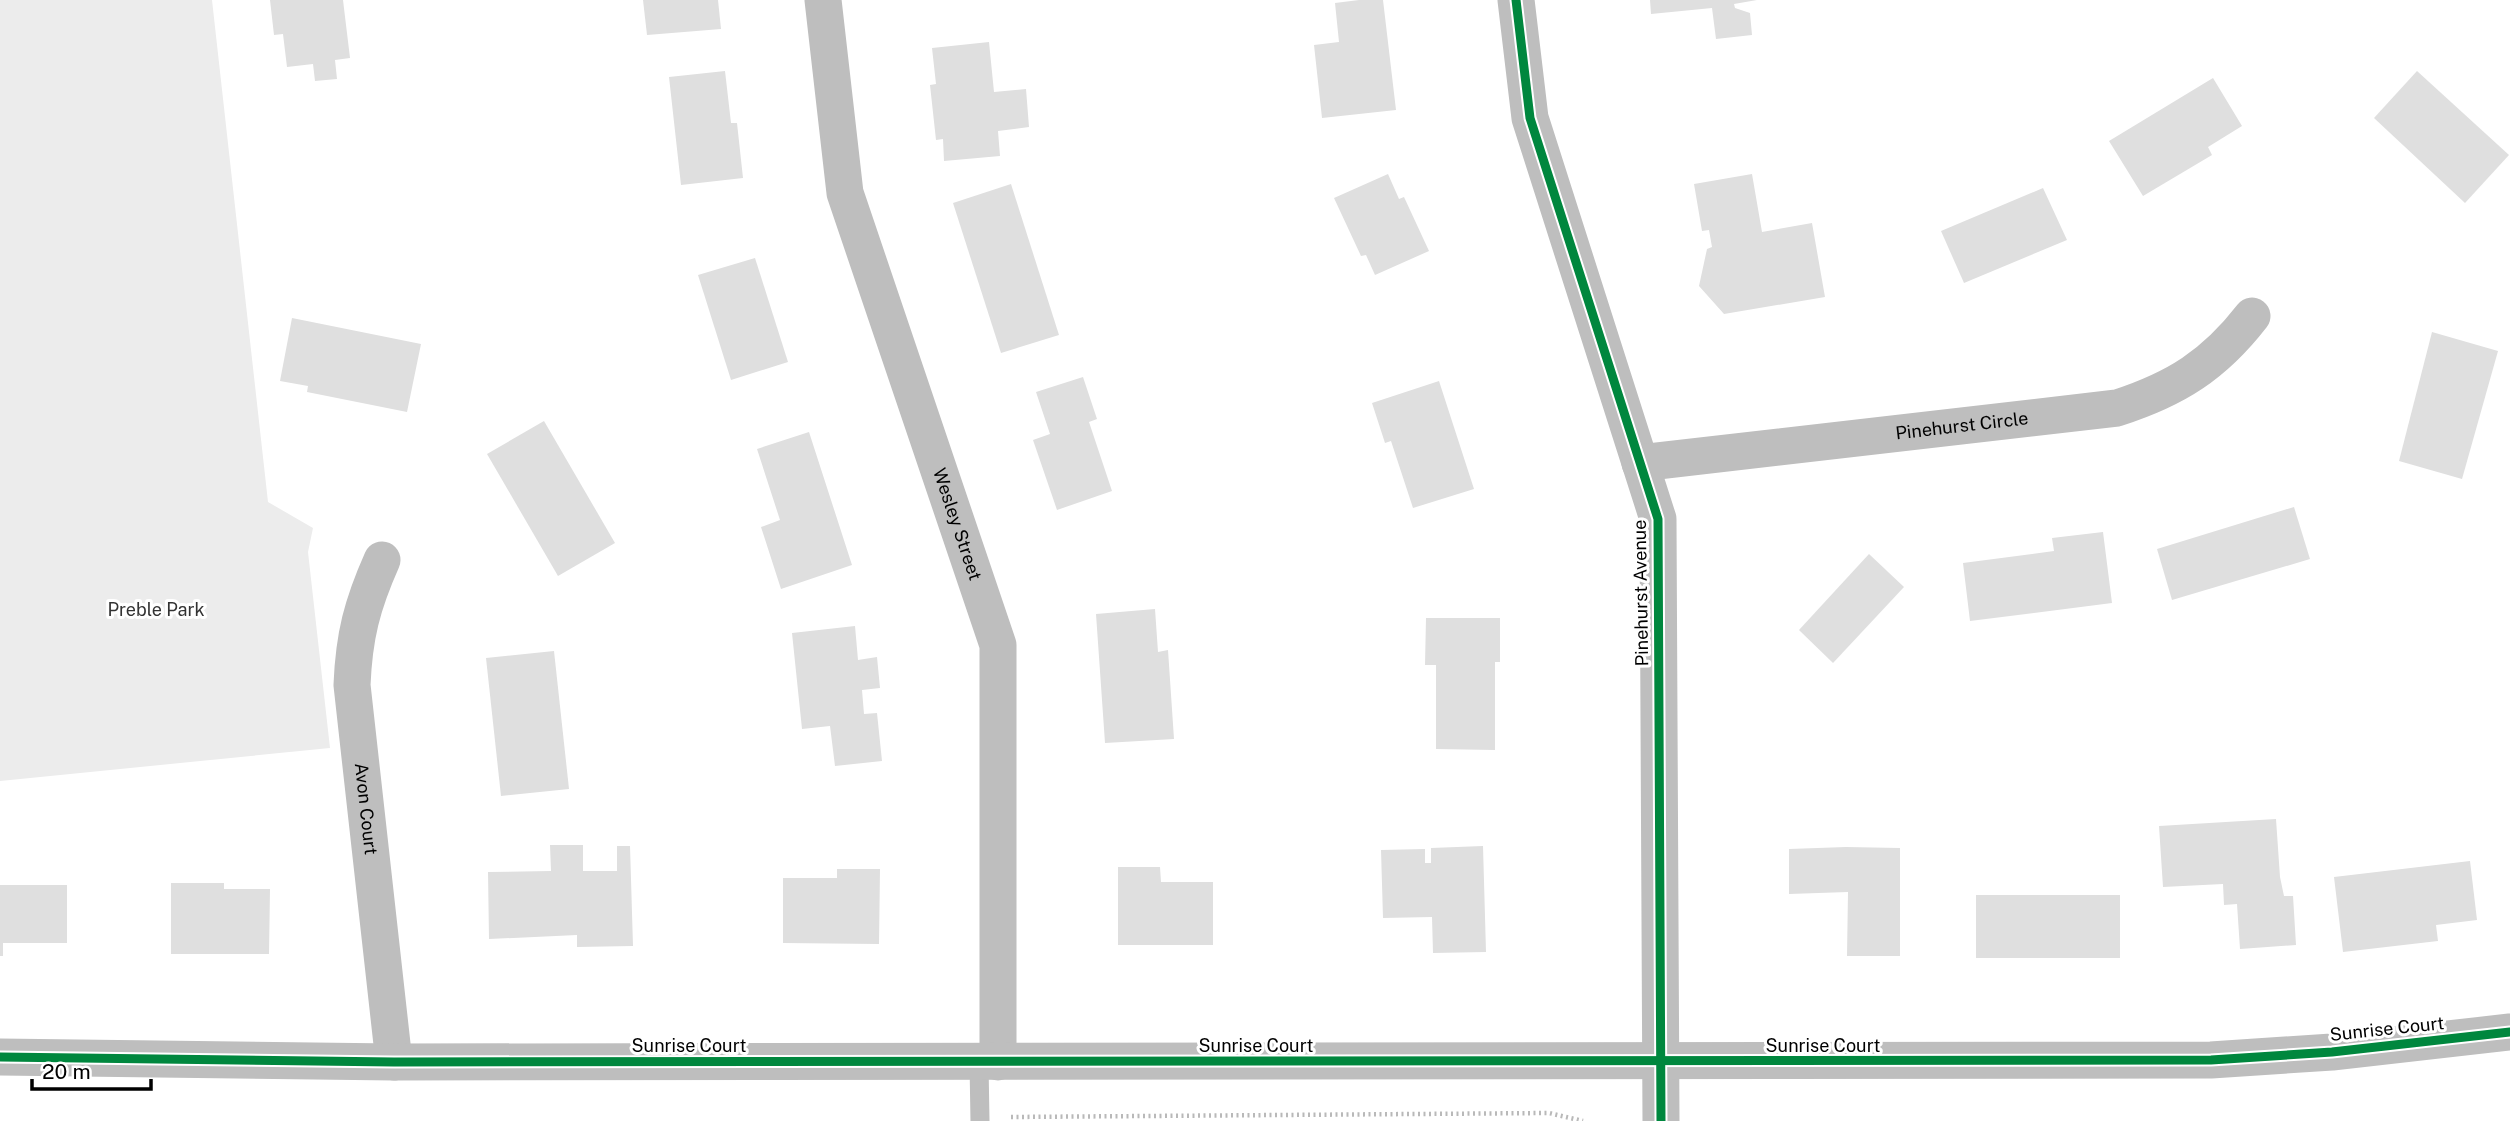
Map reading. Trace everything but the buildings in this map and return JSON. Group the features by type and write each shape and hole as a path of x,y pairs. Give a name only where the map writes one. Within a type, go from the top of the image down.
{"street":[{"name":"Wesley Street","path":"823,0 845,193 998,645 988,1062"},
{"name":"Pinehurst Avenue","path":"1516,0 1530,118 1658,519 1661,1121"},
{"name":"Pinehurst Circle","path":"1640,463 2117,408 2158,395 2199,371 2235,338 2252,316"},
{"name":"Avon Court","path":"382,560 363,603 354,644 352,685 394,1062"},
{"name":"Sunrise Court","path":"0,1057 394,1062 2211,1060 2332,1052 2510,1032"}],"lane":[{"path":"980,1119 988,1062"}],"path":[{"path":"980,1119 1549,1113 1583,1121"}],"green space":[{"name":"Preble Park","path":"0,0 212,0 268,502 313,528 308,552 330,748 0,781"}],"cycle path":[{"path":"1516,0 1530,118 1658,519 1661,1121"},
{"path":"0,1057 394,1062 2211,1060 2332,1052 2510,1032"}]}
